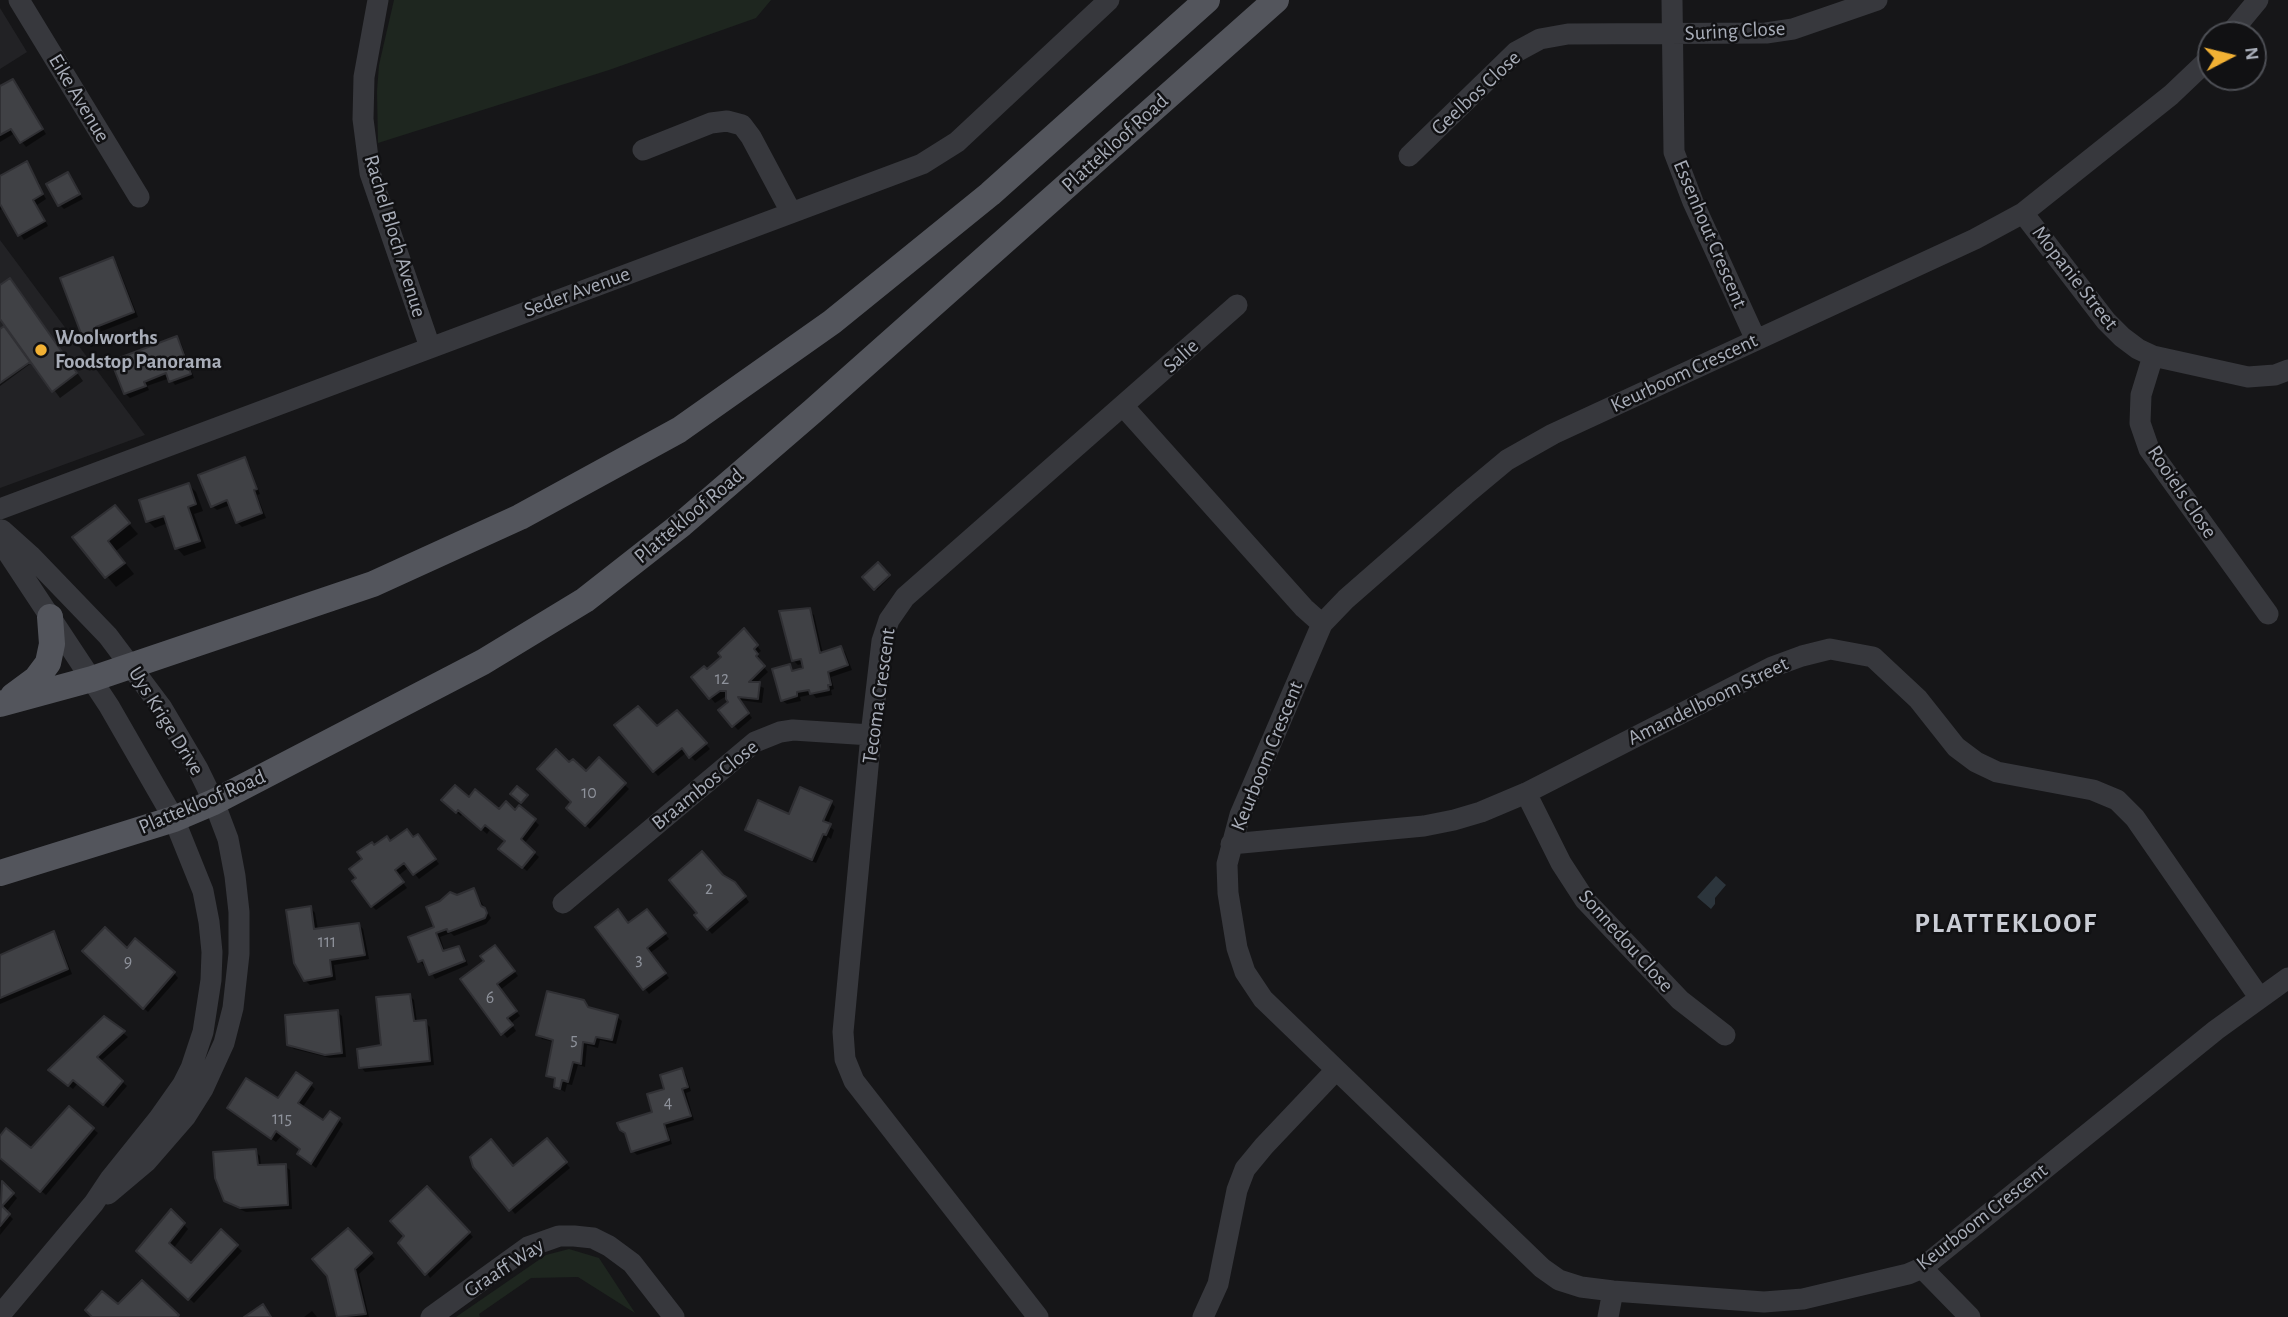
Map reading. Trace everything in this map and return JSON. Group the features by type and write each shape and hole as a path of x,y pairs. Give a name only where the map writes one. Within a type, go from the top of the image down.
{"main road":[{"path":"2,704 92,679 373,584 520,517 679,430 832,322 979,202 1207,0"},
{"name":"Plattekloof Road","path":"0,873 174,819 214,802 484,662 585,600 682,524 783,437 1276,0"},
{"path":"2,704 36,679 48,663 52,644 50,617"}],"street":[{"name":"Eike Avenue","path":"19,0 139,197"},
{"name":"Rachel Bloch Avenue","path":"378,0 364,77 363,119 370,173 430,347"},
{"path":"1077,0 1086,20"},
{"name":"Seder Avenue","path":"0,509 922,164 957,142 1109,0"},
{"name":"Essenhout Crescent","path":"1672,0 1674,152 1693,202 1756,340"},
{"name":"Suring Close","path":"1672,34 1766,33 1793,29 1877,0"},
{"path":"2241,21 2258,0"},
{"name":"Geelbos Close","path":"1409,156 1516,52 1540,40 1568,34 1672,34"},
{"name":"Keurboom Crescent","path":"2197,70 2160,104 2023,213 1975,239 1553,434 1507,460 1346,599 1322,624 1240,816 1227,864 1228,893 1237,948 1245,972 1263,999 1542,1268 1559,1280 1581,1287 1613,1291 1764,1302 1803,1299 1908,1274 1922,1268 2216,1030 2288,978"},
{"path":"643,150 711,123 727,121 742,125 792,212"},
{"name":"Mopanie Street","path":"2023,213 2106,321 2138,349 2153,356 2248,377 2275,375 2288,370"},
{"name":"Salie","path":"1124,407 1237,306"},
{"name":"Rooiels Close","path":"2153,356 2141,395 2140,423 2149,449 2268,614"},
{"path":"1124,407 1304,608 1322,624"},
{"name":"Tecoma Crescent","path":"1038,1317 854,1081 845,1059 843,1032 871,735 882,641 889,620 905,597 1124,407"},
{"name":"Uys Krige Drive","path":"0,529 108,636 172,722 214,802 228,839 239,912 237,982 224,1043 203,1089 175,1130 135,1172 94,1203"},
{"name":"Uys Krige Drive","path":"0,541 92,679 174,819 196,872 209,922 211,980 203,1032 191,1068 174,1098 94,1203 2,1314"},
{"name":"Amandelboom Street","path":"1231,844 1424,825 1481,812 1525,793 1772,667 1830,649 1873,657 1918,699 1956,747 1976,762 1997,772 2093,790 2117,800 2135,818 2259,998"},
{"name":"Braambos Close","path":"563,903 755,742 793,730 871,735"},
{"name":"Sonnedou Close","path":"1525,793 1561,863 1585,900 1680,1000 1725,1035"},
{"path":"1203,1317 1218,1284 1237,1190 1245,1169 1336,1070"},
{"name":"Graaff Way","path":"431,1317 528,1247 559,1236 593,1238 609,1246 632,1263 674,1317"},
{"path":"1922,1268 1970,1317"},
{"path":"1608,1317 1613,1291"}],"shaded area":[{"path":"394,0 771,0 756,18 609,70 378,143 379,65"},
{"path":"0,8 27,52 0,69"},
{"path":"0,240 145,435 0,488"},
{"path":"1716,876 1726,885 1715,898 1711,909 1697,897"},
{"path":"569,1249 599,1258 635,1313 578,1277 531,1278 479,1314 480,1317 456,1317 546,1255"}],"building":[{"path":"13,79 43,129 20,143 11,129 0,135 0,86"},
{"path":"27,161 43,194 33,200 45,221 18,236 0,204 0,176"},
{"path":"68,172 80,194 58,206 46,184"},
{"path":"113,257 134,312 96,327 100,338 85,344 60,278"},
{"name":"Woolworths Foodstop Panorama","path":"10,278 77,373 52,392 0,319 0,285"},
{"path":"4,326 30,362 0,383 0,329"},
{"path":"177,336 191,374 169,382 166,373 144,382 146,386 124,394 111,361"},
{"path":"245,457 257,489 254,490 262,513 236,523 227,500 211,507 198,475"},
{"path":"189,483 196,504 188,507 200,541 175,549 164,516 146,522 139,500"},
{"path":"115,505 130,523 108,541 125,563 105,578 72,537"},
{"path":"878,562 890,575 874,590 862,577"},
{"path":"810,608 820,653 841,646 848,665 828,672 831,685 828,685 829,690 810,694 809,690 797,692 797,696 781,701 772,669 790,664 792,671 803,668 801,659 792,661 779,611"},
{"path":"744,628 758,645 754,649 758,654 756,656 765,666 749,682 760,682 758,699 738,697 749,713 732,727 718,710 728,702 726,691 720,691 709,699 691,677 704,666 707,669 721,657 718,653"},
{"path":"638,706 657,726 677,710 707,743 689,758 682,748 653,772 614,725"},
{"path":"556,749 569,762 573,759 586,771 599,757 626,783 585,826 566,808 571,802 537,769"},
{"path":"455,785 469,797 475,789 499,809 506,801 515,810 519,805 536,819 521,839 535,852 522,868 498,849 505,841 485,825 481,830 458,810 456,813 441,800"},
{"path":"517,786 528,795 521,803 510,794"},
{"path":"800,787 832,801 823,821 831,824 826,835 823,834 812,860 745,830 758,800 789,814"},
{"path":"407,829 413,837 418,834 436,859 413,875 404,863 395,870 404,882 371,907 352,881 356,878 349,869 362,859 357,852 387,836 390,841"},
{"path":"702,851 746,896 707,930 694,915 697,913 669,880"},
{"path":"474,888 487,913 485,918 448,932 447,929 436,933 443,951 459,946 465,961 429,975 423,960 418,962 408,937 434,927 426,907 440,901 450,892 457,895"},
{"path":"311,906 314,929 359,923 365,955 330,960 332,976 304,981 294,963 286,910"},
{"path":"618,909 628,923 647,909 666,933 647,948 666,973 643,990 595,927"},
{"path":"105,927 127,948 135,938 175,972 143,1009 82,951"},
{"path":"54,931 68,969 0,998 0,955"},
{"path":"495,945 515,971 497,984 517,1011 507,1018 513,1025 501,1035 460,979 484,961 480,956"},
{"path":"547,991 584,1000 588,1007 618,1015 612,1040 596,1037 594,1044 583,1042 581,1064 573,1062 568,1082 562,1080 560,1089 554,1087 555,1078 546,1076 553,1040 536,1035"},
{"path":"410,994 414,1021 426,1020 430,1061 359,1068 357,1049 381,1045 376,997"},
{"path":"338,1010 342,1053 325,1055 287,1045 285,1015"},
{"path":"104,1016 125,1031 97,1057 123,1081 103,1105 73,1080 68,1086 48,1070"},
{"path":"682,1068 688,1087 682,1089 691,1116 664,1124 669,1140 631,1152 625,1133 617,1123 652,1112 647,1094 664,1089 660,1075"},
{"path":"296,1072 312,1083 298,1103 323,1120 330,1111 340,1118 311,1164 297,1154 300,1149 276,1131 271,1139 227,1108 246,1078 278,1098"},
{"path":"69,1106 94,1128 40,1192 0,1158 0,1136 6,1128 31,1148"},
{"path":"547,1138 567,1162 509,1211 473,1167 470,1157 491,1139 513,1166"},
{"path":"256,1149 258,1165 286,1164 288,1205 240,1208 224,1201 215,1178 213,1152"},
{"path":"2,1181 14,1193 2,1206 10,1214 0,1226"},
{"path":"427,1186 470,1232 425,1275 398,1243 404,1236 390,1221"},
{"path":"171,1209 185,1223 169,1243 191,1263 221,1229 238,1245 188,1300 136,1251"},
{"path":"348,1228 372,1253 355,1269 366,1314 337,1317 327,1276 312,1259"},
{"path":"142,1280 179,1315 177,1317 92,1317 85,1310 102,1291 118,1304"},
{"path":"263,1304 271,1317 244,1317"}],"place":[{"name":"Woolworths Foodstop Panorama","path":"41,350"}],"district":[{"name":"PLATTEKLOOF","path":"2006,924"}]}
